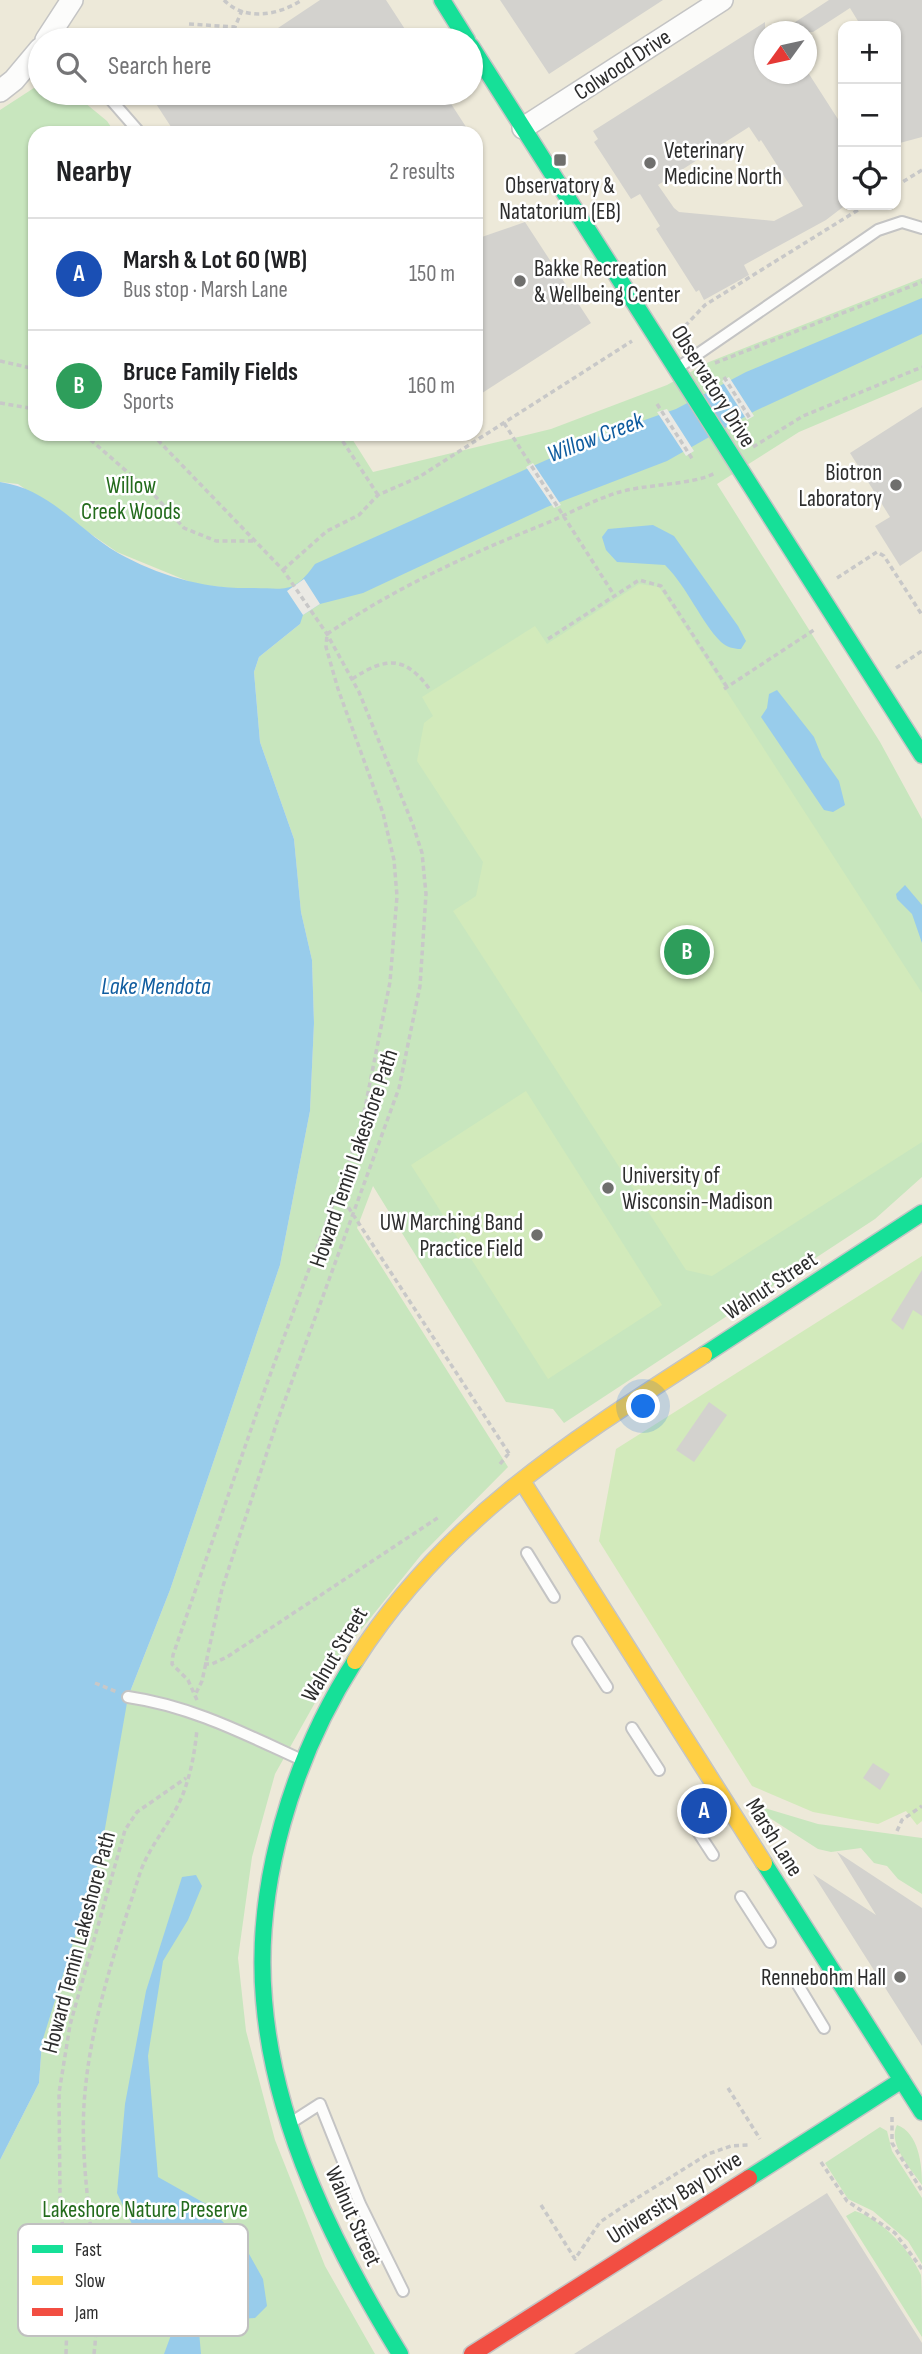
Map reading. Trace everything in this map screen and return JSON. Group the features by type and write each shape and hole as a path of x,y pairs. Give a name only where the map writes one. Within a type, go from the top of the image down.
{"street":[{"path":"54,28 72,0"},
{"path":"442,0 460,28"},
{"name":"Colwood Drive","path":"523,128 722,0"},
{"path":"0,91 28,63"},
{"name":"Observatory Drive","path":"483,65 921,756"},
{"name":"Walnut Street","path":"400,2354 348,2264 292,2122 271,2016 268,1959 274,1899 304,1758 351,1665 391,1606 471,1521 599,1424 922,1213"},
{"name":"Marsh Lane","path":"522,1481 922,2112"},
{"name":"University Bay Drive","path":"472,2354 902,2080"}],"lane":[{"path":"116,105 134,126"},
{"path":"677,369 878,230 902,222 922,228"},
{"path":"908,734 922,725"},
{"path":"527,1553 554,1597"},
{"path":"578,1642 607,1687"},
{"path":"351,1665 384,1644"},
{"path":"128,1698 162,1702 198,1713 304,1758 322,1745"},
{"path":"632,1728 659,1770"},
{"path":"685,1812 713,1855"},
{"path":"741,1898 770,1942"},
{"path":"797,1985 824,2028"},
{"path":"292,2122 320,2104 360,2204 403,2291"}],"path":[{"path":"224,0 253,15 288,9 302,0"},
{"path":"189,24 235,27 242,10"},
{"path":"901,183 922,170"},
{"path":"685,326 705,306 858,210"},
{"path":"715,363 922,282"},
{"path":"483,436 632,341"},
{"path":"0,361 28,367"},
{"path":"327,634 378,599 420,578 563,516 632,488 705,479 803,416 922,367"},
{"path":"723,377 751,420"},
{"path":"0,403 28,408"},
{"path":"657,404 693,460"},
{"path":"504,423 615,596"},
{"path":"92,441 156,497 184,528 216,541 255,541"},
{"name":"Howard Temin Lakeshore Path","path":"90,2224 84,2167 87,2076 110,1969 148,1851 183,1794 192,1766 198,1713 196,1693 202,1681 222,1589 277,1422 399,1088 411,1041 421,972 426,894 422,853 413,825 352,680 327,634 284,570 159,441"},
{"path":"343,441 378,495"},
{"path":"284,570 327,531 359,516 378,495 419,477 476,441"},
{"path":"837,578 877,552 884,556 922,615"},
{"path":"548,639 639,580 661,586 726,688 814,630"},
{"name":"Howard Temin Lakeshore Path","path":"196,1693 172,1664 173,1655 266,1386 361,1128 372,1084 390,982 397,896 394,860 383,814 338,689 326,647 327,634"},
{"path":"894,669 922,651"},
{"path":"352,680 369,668 394,663 408,666 419,674 431,691"},
{"path":"339,1193 509,1453 522,1481"},
{"path":"496,1469 509,1453"},
{"path":"204,1664 227,1657 445,1512"},
{"path":"95,1683 128,1698"},
{"name":"Howard Temin Lakeshore Path","path":"62,2224 59,2106 70,2025 124,1830 137,1812 186,1778"},
{"path":"897,1831 902,1820 922,1806"},
{"path":"728,2088 760,2138"},
{"path":"892,2118 892,2143 922,2191"},
{"path":"541,2205 575,2259 600,2222 621,2208 708,2154 731,2146 749,2146"},
{"path":"821,2162 847,2201 895,2233 922,2269"},
{"name":"Howard Temin Lakeshore Path","path":"66,2354 67,2336"},
{"name":"Howard Temin Lakeshore Path","path":"94,2354 95,2336"}],"shaded area":[{"name":"University of Wisconsin-Madison","path":"0,0 922,0 922,2354 0,2354 0,2160 3,2157 294,839 260,742 254,672 18,484 0,482"}],"green space":[{"path":"28,92 28,105 88,105 110,126 28,126 28,441 353,441 373,472 551,429 667,385 709,362 922,278 922,380 799,432 717,484 880,742 922,819 922,1177 875,1219 564,1423 553,1409 506,1402 373,1186 357,1228 508,1467 421,1555 344,1651 275,1774 252,1857 238,1958 246,2031 275,2140 325,2266 375,2354 0,2354 0,2160 39,2083 42,2042 128,1697 170,1590 280,1265 310,1111 314,1023 312,960 301,912 294,839 260,742 254,672 259,657 300,624 230,588 195,584 117,552 18,484 0,482 0,110"},
{"path":"639,584 659,587 922,993 922,1142 712,1276 686,1270 453,911 476,896 483,862 417,761 424,723 433,716 422,697 535,626 547,644"},
{"name":"UW Marching Band Practice Field","path":"526,1091 662,1305 548,1379 411,1165"},
{"path":"922,1256 922,1821 917,1825 906,1811 878,1824 813,1812 752,1786 599,1541 616,1449"},
{"path":"758,1806 818,1824 922,1838 922,1894 898,1879 887,1866 874,1863 861,1848 831,1852 818,1849 762,1813"},
{"path":"897,2125 915,2142 920,2159 922,2185 898,2148 895,2140"},
{"path":"880,2127 887,2131 892,2151 922,2198 922,2264 908,2241 873,2211 848,2199 825,2163"},
{"path":"855,2211 885,2228 916,2265 921,2275 922,2337 846,2216"}],"water":[{"name":"Lake Mendota","path":"922,298 922,334 755,411 667,461 547,507 363,593 320,604 303,615 300,624 259,657 254,672 260,742 294,839 301,912 312,960 314,1023 310,1111 280,1265 170,1590 128,1697 100,1857 42,2042 39,2083 0,2160 0,482 34,493 118,553 166,574 183,580 234,588 288,588 301,581 315,564 602,435 676,409 746,372"},
{"path":"653,525 674,536 738,626 746,641 741,649 721,642 665,565 617,562 606,550 602,537 608,529"},
{"path":"777,690 814,737 822,757 839,781 845,805 833,812 824,810 761,717 767,708 769,694"},
{"path":"905,885 922,905 922,943 912,914 897,899 896,894"},
{"path":"196,1875 202,1886 188,1920 163,1961 148,2056 158,2177 206,2204 225,2224 132,2224 117,2193 125,2104 146,1991 182,1877"},
{"path":"248,2252 263,2279 267,2306 255,2318 248,2318"},
{"path":"171,2336 199,2336 201,2354 164,2354"}],"pier":[{"path":"729,377 754,416 747,420 722,381"},
{"path":"667,409 694,451 686,456 657,412"},
{"path":"533,463 561,505 554,508 526,467"},
{"path":"304,579 320,604 303,615 287,591"}],"building":[{"path":"320,0 386,0 404,28 278,28"},
{"path":"500,0 663,0 549,74"},
{"path":"829,0 922,0 922,137 901,143 901,21 858,21 850,8 817,29 817,21 797,21"},
{"name":"Veterinary Medicine North","path":"754,29 754,84 815,84 838,119 839,210 826,220 744,265 749,275 704,300 699,290 696,292 656,229 660,226 640,194 631,199 594,142 598,139 593,131","holes":["749,127 759,142 761,140 803,206 774,221 679,212 658,185"]},
{"path":"157,105 452,105 465,126 170,126"},
{"name":"Bakke Recreation & Wellbeing Center","path":"525,222 591,323 483,392 483,237"},
{"name":"Biotron Laboratory","path":"922,407 922,551 900,566 875,526 890,517 850,453"},
{"path":"922,1270 922,1316 913,1310 903,1330 891,1320"},
{"path":"709,1402 727,1415 694,1462 676,1450"},
{"path":"873,1763 890,1774 880,1790 863,1778"},
{"name":"Rennebohm Hall","path":"837,1852 922,1908 922,2046 813,1874 876,1915"},
{"path":"827,2193 922,2343 922,2354 574,2354"}],"traffic: fast":[{"path":"442,0 460,28"},
{"path":"483,65 922,755"},
{"path":"704,1355 922,1213"},
{"path":"355,1661 313,1739 282,1823 265,1912 262,1956 264,2000 280,2094 311,2185 353,2272 400,2354"},
{"path":"764,1863 922,2112"},
{"path":"749,2178 902,2080"}],"traffic: slow":[{"path":"355,1661 390,1612 428,1567 512,1488 557,1453 704,1355"},
{"path":"522,1481 764,1863"}],"traffic: jam":[{"path":"472,2354 749,2178"}],"place":[{"name":"Observatory & Natatorium (EB)","path":"560,160"},
{"name":"Veterinary Medicine North","path":"650,163"},
{"name":"Bakke Recreation & Wellbeing Center","path":"520,281"},
{"name":"Biotron Laboratory","path":"896,485"},
{"name":"Bruce Family Fields","path":"687,952"},
{"name":"University of Wisconsin-Madison","path":"608,1188"},
{"name":"UW Marching Band Practice Field","path":"537,1235"},
{"name":"Marsh & Lot 60 (WB)","path":"704,1811"},
{"name":"Rennebohm Hall","path":"900,1977"}],"water label":[{"name":"Willow Creek","path":"595,437"}],"park label":[{"name":"Willow Creek Woods","path":"131,498"},
{"name":"Lakeshore Nature Preserve","path":"145,2209"}]}
